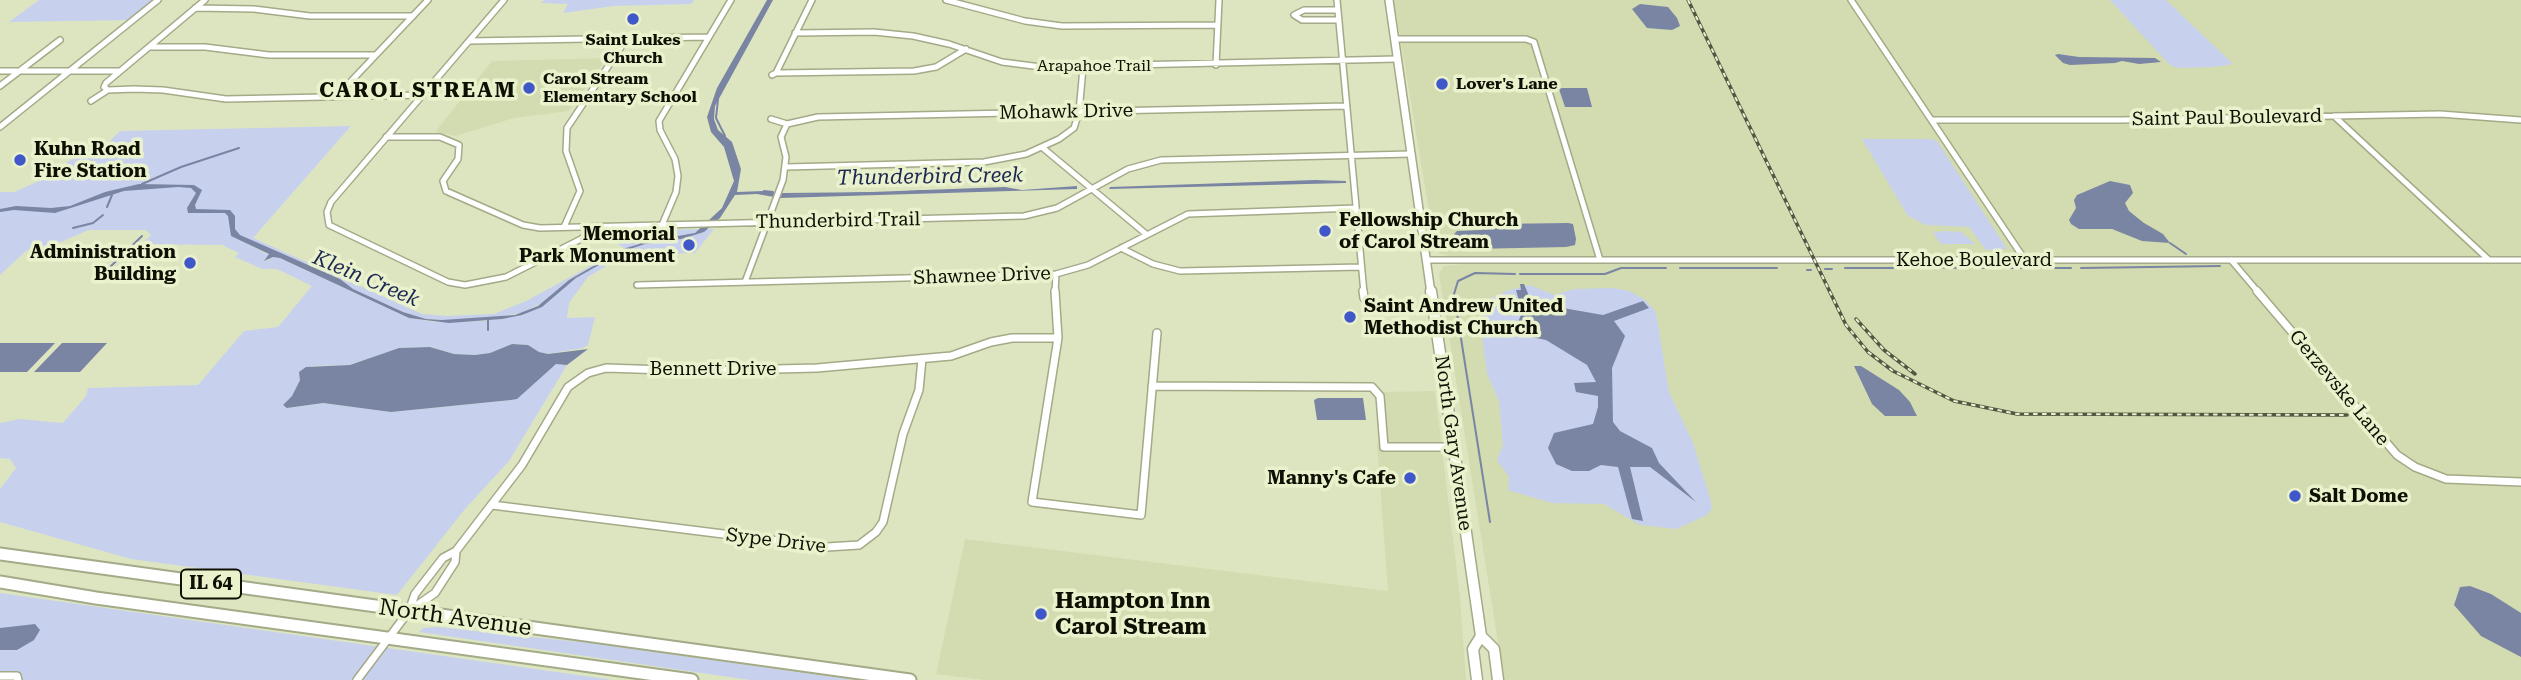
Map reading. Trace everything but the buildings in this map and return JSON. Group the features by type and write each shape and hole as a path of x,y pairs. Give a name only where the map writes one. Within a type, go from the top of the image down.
{"main road":[{"name":"North Avenue","path":"0,554 910,680"},
{"name":"North Avenue","path":"0,582 692,680"}],"street":[{"path":"0,127 158,0"},
{"path":"108,90 104,88 105,85 120,71 205,0"},
{"path":"338,95 428,0"},
{"path":"505,0 331,202 327,212 329,225 448,282 474,285 501,279 581,239 597,226"},
{"path":"662,225 672,202 678,176 675,159 660,131 659,121 731,0"},
{"path":"812,0 774,74 914,71 936,67 966,50"},
{"path":"946,0 1025,21 1062,26 1218,24"},
{"path":"1216,65 1219,0"},
{"path":"1337,0 1364,299"},
{"name":"North Gary Avenue","path":"1389,0 1481,636 1494,649 1499,680"},
{"path":"1852,0 2025,260"},
{"path":"195,8 254,9 310,16 412,16"},
{"path":"1338,9 1304,9 1294,15 1303,20 1339,20"},
{"name":"Arapahoe Trail","path":"794,33 893,34 931,39 1018,65 1083,68 1397,59"},
{"path":"469,41 708,37"},
{"path":"564,227 580,191 566,151 568,128 627,38"},
{"path":"1395,39 1526,39 1534,42 1600,260"},
{"path":"0,86 60,40"},
{"path":"149,47 205,47 269,55 375,55"},
{"path":"786,167 984,162 1015,157 1043,148 1073,128 1079,112 1083,68"},
{"path":"0,71 120,71"},
{"path":"91,101 108,90 163,90 226,99 423,95"},
{"name":"Mohawk Drive","path":"787,124 810,118 1347,106"},
{"name":"Saint Paul Boulevard","path":"1932,120 2449,114 2521,120"},
{"path":"2334,116 2489,260"},
{"path":"745,282 786,167 781,137 787,124 771,119"},
{"name":"Thunderbird Trail","path":"386,137 433,137 450,140 459,145 460,152 443,181 444,188 449,194 527,227 1024,216 1057,208 1128,169 1161,160 1411,154"},
{"path":"1043,148 1146,234"},
{"name":"Shawnee Drive","path":"637,285 1056,274 1079,270 1182,216 1197,212 1356,208"},
{"path":"1121,248 1153,264 1180,271 1361,267"},
{"name":"Kehoe Boulevard","path":"1427,260 2521,260"},
{"name":"Gerzevske Lane","path":"2230,260 2391,450 2414,467 2446,479 2521,482"},
{"path":"1056,274 1054,306 1058,338 1032,502 1142,515 1157,333"},
{"name":"Bennett Drive","path":"409,611 415,594 443,558 456,551 522,465 566,390 588,373 606,368 776,370 922,359 960,354 1001,340 1058,338"},
{"name":"Sype Drive","path":"492,505 827,547 859,545 871,537 883,522 902,438 919,390 922,359"},
{"path":"1152,386 1372,387 1376,388 1380,396 1384,446 1454,446"},
{"name":"Bennett Drive","path":"409,611 435,593 455,562 456,551"},
{"path":"357,680 409,611"},
{"name":"North Gary Avenue","path":"1476,680 1473,649 1481,636"},
{"path":"0,676 17,676 18,680"}],"shaded area":[{"path":"39,0 155,0 131,20 9,22"},
{"path":"544,0 694,0 691,4 614,6 563,13 568,4 541,3"},
{"path":"767,0 773,0 715,106 714,119 718,130 732,142 741,169 737,192 763,191 792,195 1005,187 1022,190 1077,186 1077,189 780,198 757,194 735,195 720,218 704,232 624,251 576,278 542,307 502,319 449,323 409,318 280,258 273,257 264,261 269,254 231,236 228,216 225,213 188,213 187,208 196,193 191,188 124,191 55,213 14,210 0,212 0,209 16,206 70,206 105,192 139,184 194,185 202,190 195,205 196,209 230,210 235,216 235,229 240,235 340,279 353,289 403,312 426,319 442,320 515,315 538,306 569,280 623,249 649,241 695,233 722,208 734,181 724,147 711,132 707,117 717,88"},
{"path":"1394,0 2521,0 2521,257 1451,257 1438,253 1435,248"},
{"path":"2110,0 2166,0 2232,63 2212,67 2177,68 2169,64"},
{"path":"1640,4 1668,7 1680,26 1672,30 1647,28 1632,9"},
{"path":"2055,55 2079,57 2155,58 2161,62 2139,64 2122,61 2070,65 2063,63"},
{"name":"Carol Stream Elementary School","path":"607,58 569,111 514,118 456,136 435,132 492,61"},
{"path":"1587,88 1592,107 1565,107 1559,89"},
{"path":"351,126 253,238 422,314 494,314 526,301 624,248 599,231 714,229 695,253 665,254 653,249 631,251 588,277 569,303 567,318 595,317 588,345 583,348 548,354 527,345 512,344 490,353 475,355 454,354 431,347 399,348 350,365 311,366 301,377 292,397 287,401 287,408 323,403 391,412 511,400 556,364 567,365 509,461 465,509 397,595 131,559 0,522 0,489 16,468 10,459 0,458 0,423 20,419 63,423 86,396 88,388 198,385 244,331 278,327 312,286 277,269 262,269 235,257 239,253 222,245 142,244 151,235 146,230 89,230 56,244 27,250 0,275 0,192 14,192 41,180 87,149 102,149 120,131","holes":["250,240 340,279 352,289 403,312 426,319 480,319 522,313 546,301 569,280 627,249 576,278 542,306 522,315 484,321 437,322 409,318 280,258 273,257 267,261 265,259 269,255 244,242"]},
{"path":"1862,139 1937,141 2007,249 1986,250 1969,227 1926,225 1908,216"},
{"path":"1315,180 1346,183 1109,189 1110,187"},
{"path":"2110,181 2130,185 2133,193 2125,203 2129,211 2163,234 2170,243 2142,241 2112,229 2079,229 2071,224 2069,220 2076,208 2074,200 2077,195"},
{"path":"1496,224 1573,224 1576,239 1575,245 1566,247 1472,249 1455,242 1454,234 1457,231 1481,230"},
{"path":"1961,232 1975,244 1941,244 1933,233"},
{"path":"1482,262 2521,262 2521,680 1504,680 1439,274 1444,266"},
{"path":"1520,284 1524,284 1534,308 1557,307 1603,315 1643,301 1649,308 1614,321 1625,336 1612,368 1613,422 1620,431 1652,448 1659,463 1696,502 1650,467 1630,467 1643,521 1632,519 1618,467 1601,465 1589,471 1572,471 1556,464 1548,448 1554,433 1593,424 1598,407 1598,396 1576,392 1574,383 1596,382 1587,365 1546,340 1526,336 1517,325 1522,312 1516,290 1521,290"},
{"path":"1530,285 1554,295 1574,289 1613,288 1629,291 1644,299 1656,312 1669,392 1693,443 1710,498 1712,508 1707,515 1676,529 1640,525 1604,504 1552,503 1508,490 1509,477 1497,460 1503,445 1499,401 1487,374 1480,320 1487,300 1506,291"},
{"path":"0,343 55,343 27,372 0,372"},
{"path":"62,343 107,343 80,372 34,372"},
{"path":"512,344 528,345 548,354 588,349 567,365 556,364 517,399 391,412 323,403 287,408 283,405 292,396 300,380 299,372 306,367 350,365 399,348 430,347 454,354 475,355 490,353"},
{"path":"1854,366 1861,366 1899,390 1910,402 1917,416 1885,416 1872,404"},
{"path":"1435,391 1460,597 1466,680 984,680 936,674 965,539 1388,591 1377,445 1381,444 1375,392"},
{"path":"1363,398 1366,420 1317,420 1314,400"},
{"path":"2470,586 2491,594 2521,613 2521,657 2481,636 2454,605 2460,587"},
{"path":"0,593 613,680 22,680 19,673 0,673"},
{"path":"35,624 40,630 34,640 17,650 0,650 0,628"},
{"path":"438,627 589,643 854,680 750,680 419,632 423,628"}],"waterway":[{"name":"Klein Creek","path":"718,99 716,118 725,136"},
{"path":"142,184 181,167 239,148"},
{"name":"Thunderbird Creek","path":"764,191 773,192"},
{"name":"Thunderbird Creek","path":"908,192 923,191"},
{"name":"Thunderbird Creek","path":"783,194 881,193"},
{"path":"107,207 112,195"},
{"path":"73,228 93,223 103,215"},
{"path":"110,267 142,236"},
{"path":"2170,243 2186,254"},
{"name":"Thunderbird Creek","path":"2081,268 2220,266"},
{"name":"Thunderbird Creek","path":"1910,267 1969,268"},
{"name":"Thunderbird Creek","path":"1520,274 1605,274 1621,268 1666,268"},
{"name":"Thunderbird Creek","path":"1680,268 1777,268"},
{"name":"Thunderbird Creek","path":"1845,268 1894,268"},
{"name":"Thunderbird Creek","path":"1980,268 2071,268"},
{"name":"Thunderbird Creek","path":"1825,269 1832,269"},
{"path":"1490,522 1454,294 1458,281 1475,273 1515,274"},
{"path":"488,320 488,330"}],"railway":[{"path":"1688,0 1846,325 1868,352 1893,371 1954,401 2017,414 2347,415"},
{"path":"1856,319 1884,350 1915,374"}],"place":[{"name":"Saint Lukes Church","path":"633,19"},
{"name":"Lover's Lane","path":"1442,84"},
{"name":"Carol Stream Elementary School","path":"529,88"},
{"name":"Kuhn Road Fire Station","path":"20,160"},
{"name":"Fellowship Church of Carol Stream","path":"1325,231"},
{"name":"Memorial Park Monument","path":"689,245"},
{"name":"Administration Building","path":"190,263"},
{"name":"Saint Andrew United Methodist Church","path":"1350,317"},
{"name":"Manny's Cafe","path":"1410,478"},
{"name":"Salt Dome","path":"2295,496"},
{"name":"Hampton Inn Carol Stream","path":"1041,614"}],"district":[{"name":"CAROL STREAM","path":"418,91"}]}
